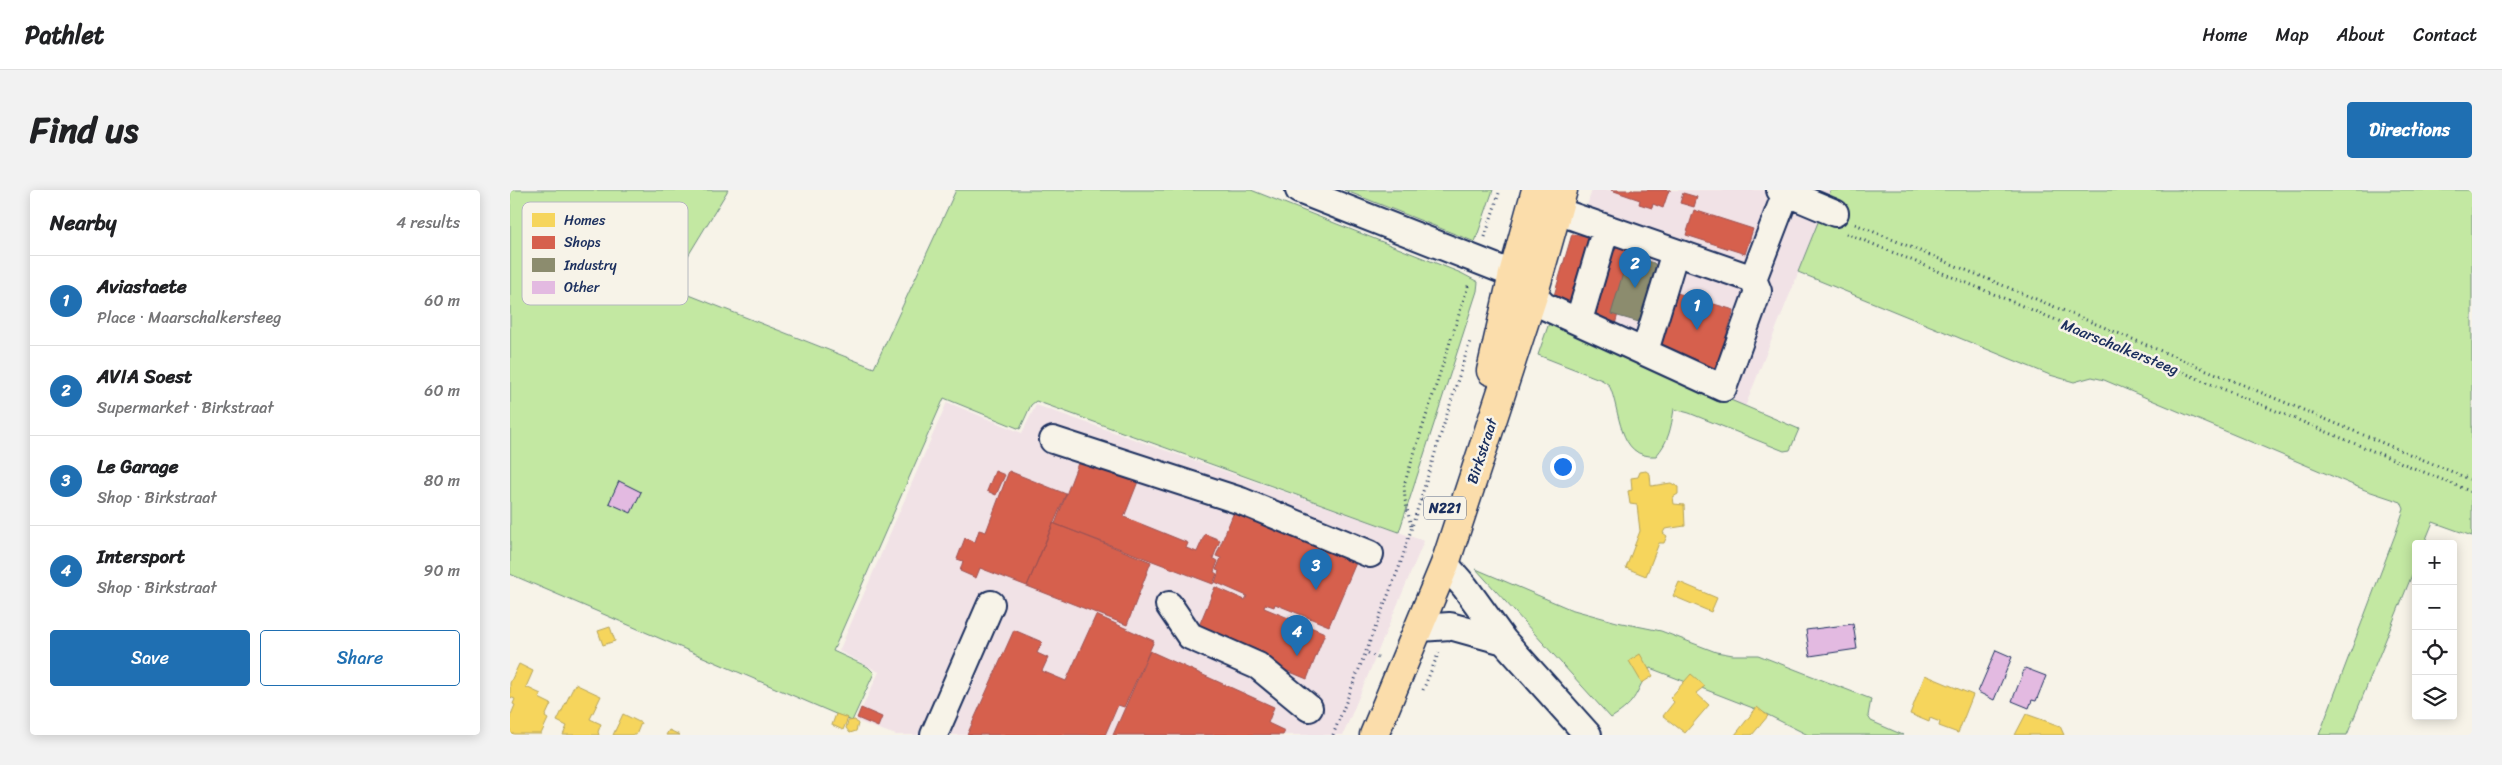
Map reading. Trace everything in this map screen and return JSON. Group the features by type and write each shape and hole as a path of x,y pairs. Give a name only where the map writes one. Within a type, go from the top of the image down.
{"main road":[{"name":"Birkstraat","path":"1355,735 1422,573 1496,355 1513,274 1536,190"},
{"name":"Birkstraat","path":"1374,735 1445,564 1539,301 1559,202"}],"street":[{"path":"1300,190 1513,274 1539,301 1723,388 1758,291 1753,278 1783,191 1843,217"},
{"path":"1525,228 1559,202 1606,228 1753,278"},
{"path":"1579,320 1606,228"},
{"path":"1645,351 1675,252"},
{"path":"1053,440 1240,501 1370,554"},
{"path":"1445,564 1465,587 1504,641 1588,735"},
{"path":"934,735 991,604"},
{"path":"1169,605 1190,636 1258,666 1309,708"},
{"path":"1420,628 1450,626 1504,641"}],"path":[{"path":"1412,528 1405,500 1404,485 1500,190"},
{"name":"Maarschalkersteeg","path":"2472,480 1843,217 1840,231 2472,492"},
{"path":"1333,735 1368,653 1412,528 1473,332"}],"shaded area":[{"path":"1592,190 1831,190 1745,407 1549,323"},
{"path":"947,402 1022,433 1036,405 1424,541 1343,735 896,735 856,721 879,672 839,651"}],"green space":[{"path":"510,190 728,190 688,256 688,202 522,202 522,305 688,305 688,295 874,368 956,190 1251,190 1461,273 1478,282 1477,291 1399,532 1036,401 1031,405 1020,429 944,398 833,651 868,667 874,673 852,721 510,574"},
{"path":"1344,190 1493,190 1475,242"},
{"path":"1831,190 2472,190 2472,536 2433,522 2426,540 2412,540 2412,575 2347,735 2319,735 2395,535 2404,509 2401,502 2365,490 2104,380 2092,377 2074,382 2050,375 1798,272"},
{"path":"1549,323 1799,429 1790,450 1784,451 1689,413 1674,409 1669,434 1664,445 1656,456 1643,455 1634,450 1622,431 1609,385 1602,380 1538,355"},
{"path":"1476,569 1570,609 1617,622 1661,631 1716,652 1733,655 1758,655 1871,699 1868,716 1871,721 1903,735 1808,735 1758,710 1650,668 1632,701 1611,718"}],"building: Homes":[{"path":"1646,471 1650,474 1651,486 1671,483 1678,487 1678,494 1673,497 1674,504 1684,505 1685,526 1665,529 1663,533 1667,536 1664,543 1659,543 1646,576 1626,568 1640,531 1637,505 1630,504 1628,491 1632,490 1631,478 1638,477 1640,472"},
{"path":"1679,582 1717,598 1711,612 1673,596"},
{"path":"610,627 615,641 603,645 598,631"},
{"path":"1640,654 1653,676 1642,683 1629,661"},
{"path":"519,664 533,671 526,687 541,694 539,698 551,704 545,717 548,719 541,734 510,734 510,717 515,705 513,704 515,699 510,697 510,683"},
{"path":"1691,674 1705,686 1696,693 1709,705 1685,733 1663,716 1674,702 1670,698"},
{"path":"1925,675 1973,695 1958,733 1939,726 1940,722 1930,718 1929,722 1910,714"},
{"path":"575,684 601,696 590,719 601,724 598,732 599,735 563,735 567,726 557,721"},
{"path":"1757,707 1768,716 1752,735 1735,735"},
{"path":"623,714 641,723 636,735 613,735"},
{"path":"836,714 848,718 843,730 832,725"},
{"path":"2026,714 2060,726 2064,735 2015,735"},
{"path":"855,720 858,724 856,731 850,733 846,728 848,721"},
{"path":"669,730 680,735 666,735"}],"building: Shops":[{"path":"1611,190 1669,190 1663,208 1653,204 1652,208 1639,204 1640,200"},
{"path":"1683,193 1697,197 1694,207 1680,203"},
{"path":"1694,210 1753,229 1745,254 1686,235"},
{"path":"1572,234 1638,243 1614,328 1553,299"},
{"path":"1677,293 1734,310 1721,352 1729,355 1723,377 1703,371 1705,364 1660,349"},
{"path":"1080,458 1139,479 1124,517 1188,543 1186,548 1197,552 1205,534 1220,540 1213,558 1218,561 1214,572 1217,574 1213,584 1055,524"},
{"path":"995,471 1005,475 996,495 987,491"},
{"path":"1009,471 1066,494 1027,586 980,568 976,578 960,571 963,561 957,559 965,538 975,542 979,530 986,532"},
{"path":"1236,507 1342,552 1343,558 1358,558 1329,626 1275,604 1274,607 1265,604 1264,608 1325,633 1307,679 1196,633 1215,587 1245,600 1247,596 1215,582 1219,571 1216,570 1221,558 1216,556"},
{"path":"1053,523 1151,562 1127,625 1027,586"},
{"path":"1096,615 1154,641 1124,707 1118,705 1105,735 967,735 1014,630 1042,642 1037,653 1048,658 1042,671 1066,681"},
{"path":"1150,651 1274,707 1268,723 1285,731 1283,735 1113,735"},
{"path":"861,708 882,717 878,727 857,718"}],"building: Industry":[{"path":"1628,256 1654,263 1657,267 1639,322 1611,314"}],"building: Other":[{"path":"619,481 641,492 631,513 609,503"},
{"path":"1853,624 1857,649 1810,656 1806,630"},
{"path":"1996,650 2012,657 1994,700 1978,692"},
{"path":"2025,668 2046,676 2036,701 2032,700 2029,708 2012,701"}],"place":[{"name":"AVIA Soest","path":"1635,288"},
{"name":"Aviastaete","path":"1697,330"},
{"name":"Le Garage","path":"1316,590"},
{"name":"Intersport","path":"1297,656"}]}
